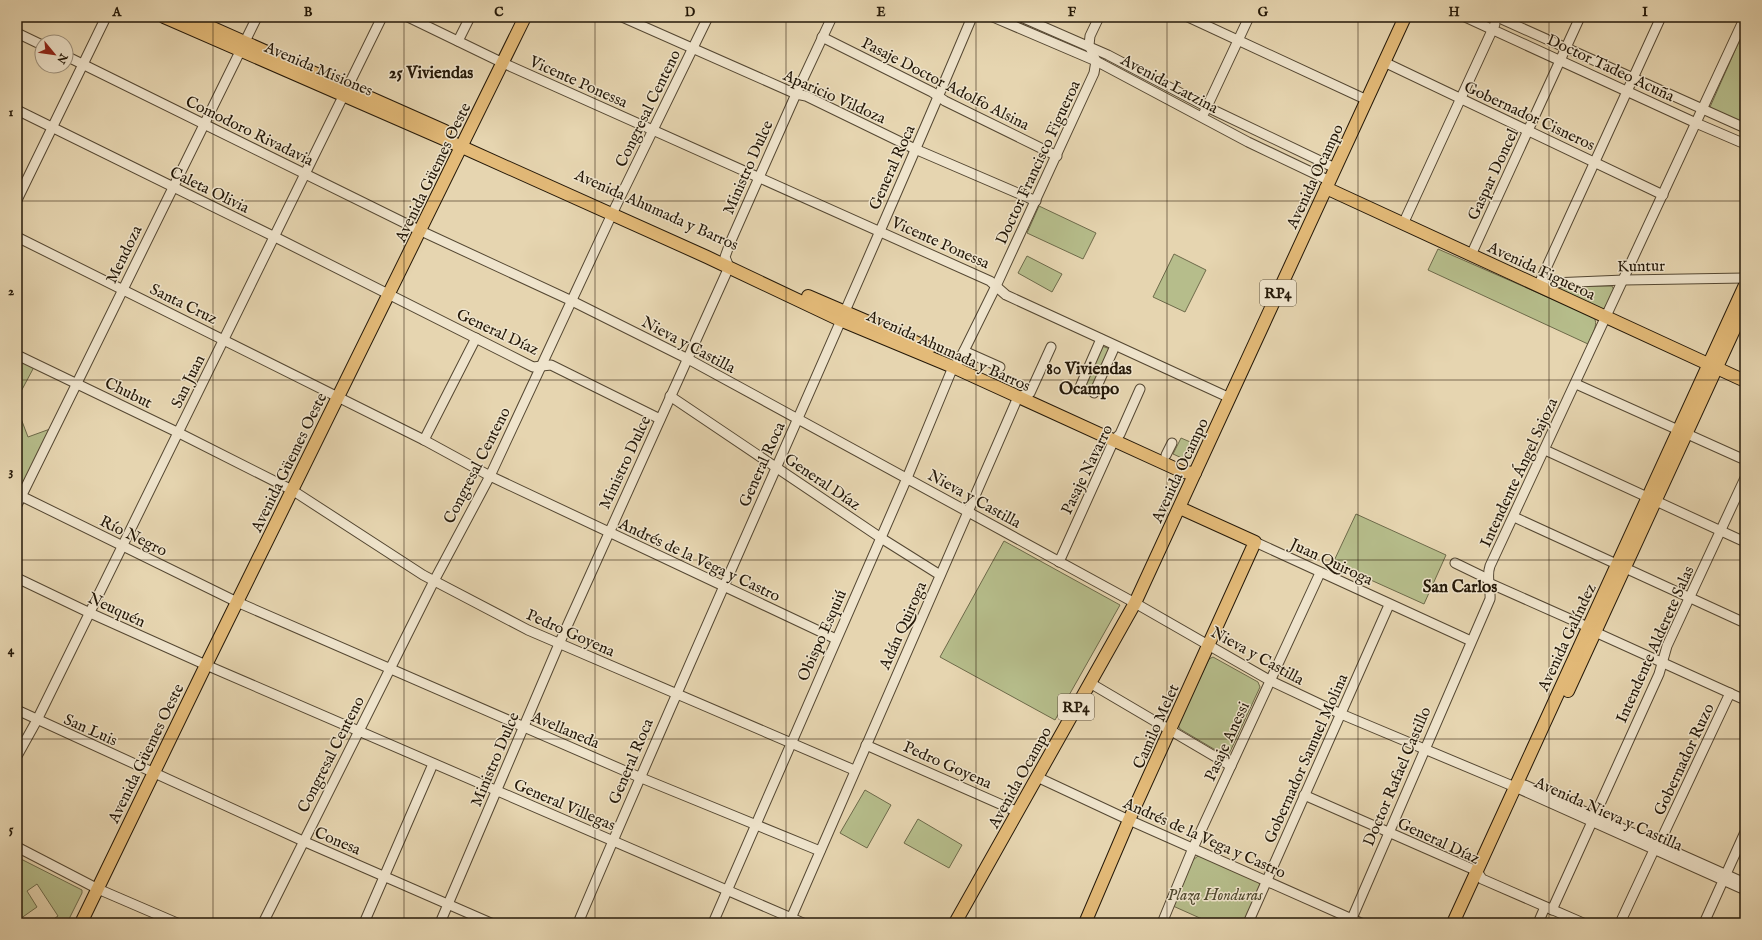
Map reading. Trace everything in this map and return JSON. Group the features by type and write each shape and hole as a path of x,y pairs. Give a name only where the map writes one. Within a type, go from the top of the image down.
{"main road":[{"name":"Avenida Misiones","path":"164,17 242,47 464,143"},
{"name":"Avenida Misiones","path":"188,17 242,47"},
{"name":"Avenida Güemes Oeste","path":"81,923 206,665 526,17"},
{"name":"Avenida Ocampo","path":"955,923 1135,603 1405,17"},
{"name":"Avenida Ahumada y Barros","path":"464,143 727,262 842,316 959,360 1030,393 1182,472 1195,473"},
{"name":"Avenida Figueroa","path":"1328,185 1403,224 1745,381"},
{"path":"1712,365 1745,285"},
{"path":"1712,365 1745,306"},
{"name":"Avenida Ahumada y Barros","path":"959,360 1018,397 1166,455 1185,464 1195,473"},
{"name":"Avenida Galíndez","path":"1453,923 1479,875 1521,787 1712,365"},
{"name":"Juan Quiroga","path":"1180,508 1255,542"},
{"name":"Camilo Melet","path":"1085,923 1129,820 1255,542"},
{"name":"Avenida Galíndez","path":"1462,923 1479,875"}],"street":[{"path":"17,200 106,17"},
{"name":"Mendoza","path":"17,505 19,495 77,384 172,187 257,17"},
{"name":"San Juan","path":"17,756 37,720 179,433 382,17"},
{"name":"Vicente Ponessa","path":"408,17 425,21 458,41 503,63 990,281 1006,295 1230,398"},
{"path":"458,41 470,17"},
{"name":"Aparicio Vildoza","path":"622,17 796,94 806,96 915,149 1036,201"},
{"name":"Congresal Centeno","path":"263,923 434,581 490,476 614,211 708,17"},
{"name":"Ministro Dulce","path":"440,923 608,532 688,359 759,177 832,17"},
{"name":"General Roca","path":"578,923 612,840 722,586 797,420 972,17"},
{"name":"Avenida Latzina","path":"993,17 1096,61 1328,185"},
{"name":"Avenida Latzina","path":"1021,17 1089,45 1207,107 1335,168"},
{"path":"1096,61 1089,45 1090,36 1099,17"},
{"path":"1188,17 1367,100"},
{"path":"1202,118 1249,17"},
{"name":"Doctor Tadeo Acuña","path":"1465,17 1745,144"},
{"path":"1403,224 1498,17"},
{"name":"Doctor Tadeo Acuña","path":"1498,17 1633,79 1745,128"},
{"name":"Gaspar Doncel","path":"1471,255 1580,17"},
{"path":"1538,286 1661,17"},
{"name":"Intendente Ángel Sajoza","path":"1471,641 1490,599 1488,572 1490,566 1576,384 1744,17"},
{"path":"17,32 34,40"},
{"name":"Pasaje Doctor Adolfo Alsina","path":"822,37 932,92 945,101 1057,156"},
{"name":"Comodoro Rivadavia","path":"74,60 421,230"},
{"name":"Doctor Francisco Figueroa","path":"959,360 996,286 1057,156 1094,73 1096,61"},
{"name":"Gobernador Cisneros","path":"1384,62 1663,195"},
{"name":"Caleta Olivia","path":"17,110 390,294"},
{"name":"Nieva y Castilla","path":"421,230 572,301 688,359 797,420 907,478 1135,603 1271,681 1341,714 1521,787"},
{"name":"Santa Cruz","path":"17,237 338,397"},
{"name":"Kuntur","path":"1538,286 1552,283 1624,280 1745,278"},
{"name":"General Díaz","path":"390,294 533,367 551,365 660,419"},
{"path":"424,440 476,338"},
{"path":"1080,387 1102,339"},
{"path":"1018,397 1030,393 1051,346"},
{"path":"1094,393 1116,346"},
{"name":"Chubut","path":"17,355 179,433 292,490"},
{"path":"959,360 1000,367"},
{"name":"Obispo Esquiú","path":"712,923 790,742 959,360"},
{"path":"1576,384 1745,460"},
{"name":"Pasaje Navarro","path":"1060,562 1140,389"},
{"name":"General Díaz","path":"670,396 881,538 940,575"},
{"name":"Andrés de la Vega y Castro","path":"338,397 424,440 490,476 836,639"},
{"name":"Adán Quiroga","path":"790,920 854,770 1018,397"},
{"path":"1166,455 1172,443"},
{"path":"1545,450 1745,542"},
{"name":"Intendente Alderete Salas","path":"1538,923 1549,908 1593,818 1659,674 1667,646 1745,478"},
{"name":"Pedro Goyena","path":"292,490 434,581 528,630 676,692 854,770"},
{"name":"Río Negro","path":"19,495 237,602"},
{"path":"1514,517 1745,623"},
{"name":"Juan Quiroga","path":"1255,542 1389,605 1471,641"},
{"path":"1455,563 1505,590 1663,661 1745,700"},
{"name":"Pasaje Anessi","path":"1162,923 1231,766 1320,573"},
{"name":"Neuquén","path":"17,578 90,613 206,665"},
{"path":"1490,599 1497,592 1505,590"},
{"name":"Avellaneda","path":"237,602 639,777 820,851"},
{"name":"Gobernador Samuel Molina","path":"1248,923 1389,605"},
{"name":"Doctor Rafael Castillo","path":"1350,921 1471,641"},
{"name":"General Villegas","path":"206,665 612,840 790,920 803,923"},
{"path":"1090,682 1231,766"},
{"name":"Gobernador Ruzo","path":"1620,923 1730,693"},
{"name":"San Luis","path":"17,710 153,773"},
{"name":"Pedro Goyena","path":"866,745 1018,812"},
{"path":"364,923 434,764"},
{"name":"Conesa","path":"153,773 303,841 491,923"},
{"name":"Andrés de la Vega y Castro","path":"1037,777 1129,820 1267,881 1350,921 1361,923"},
{"name":"Avenida Nieva y Castilla","path":"1521,787 1724,877 1745,883"},
{"name":"General Díaz","path":"1304,795 1583,923"},
{"path":"1704,923 1745,832"},
{"path":"17,847 98,889 177,923"},
{"name":"Avenida Nieva y Castilla","path":"1724,877 1745,890"}],"green space":[{"path":"1745,28 1745,124 1710,107"},
{"path":"1039,206 1096,233 1083,259 1027,233"},
{"path":"1438,249 1593,317 1596,323 1588,344 1428,270"},
{"path":"1174,254 1206,270 1185,312 1153,297"},
{"path":"1027,256 1062,274 1052,292 1018,273"},
{"path":"1554,286 1612,286 1614,290 1604,309 1602,309 1554,288"},
{"path":"1102,346 1110,349 1092,389 1084,386"},
{"path":"17,359 34,367 17,399"},
{"path":"17,408 28,437 50,429 23,485 19,488 17,488"},
{"path":"1181,438 1195,444 1188,459 1184,459 1173,454"},
{"path":"1356,514 1446,555 1424,604 1333,563"},
{"path":"1004,541 1120,605 1055,720 940,657"},
{"path":"1213,657 1258,682 1260,687 1229,754 1224,755 1180,729 1178,725 1209,659"},
{"path":"865,790 891,805 867,848 840,833"},
{"path":"918,819 962,845 949,868 904,843"},
{"name":"Plaza Honduras","path":"1198,856 1255,880 1260,884 1260,889 1245,923 1211,923 1173,906 1193,860"},
{"path":"17,857 82,890 82,893 67,923 48,923 58,916 37,884 27,891 37,907 17,921"}],"district":[{"name":"25 Viviendas","path":"431,72"},
{"name":"80 Viviendas Ocampo","path":"1089,378"},
{"name":"San Carlos","path":"1460,586"}]}
